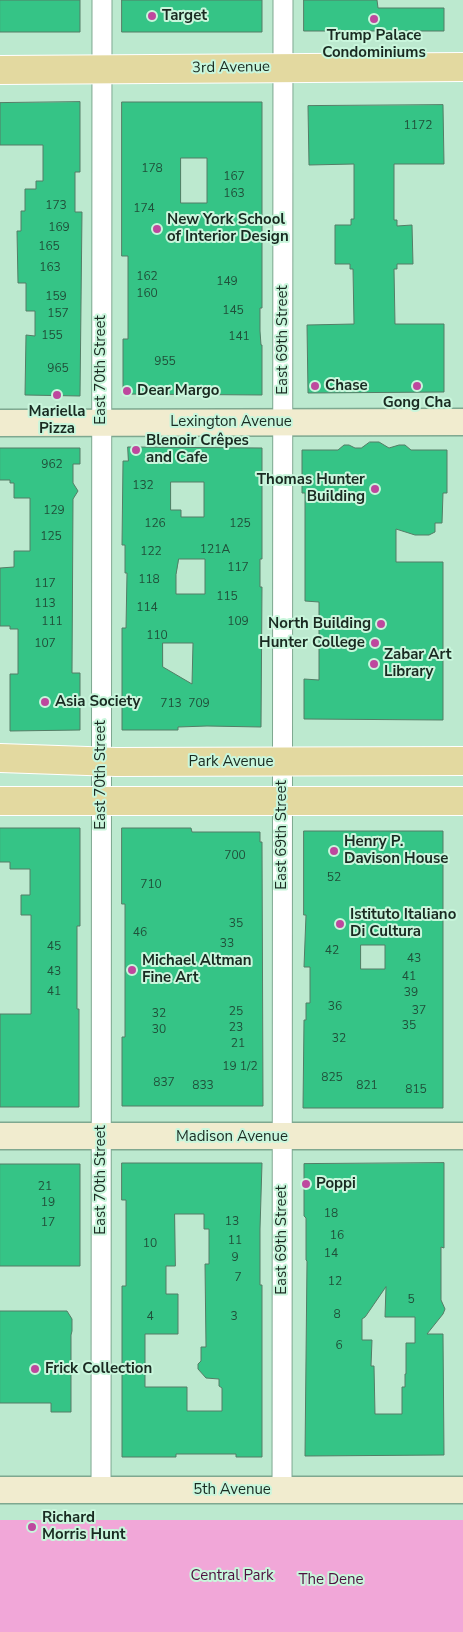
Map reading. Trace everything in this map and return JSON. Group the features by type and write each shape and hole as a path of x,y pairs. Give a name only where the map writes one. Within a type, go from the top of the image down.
{"main road":[{"name":"3rd Avenue","path":"0,70 463,67"},
{"name":"Lexington Avenue","path":"0,423 463,422"},
{"name":"Park Avenue","path":"0,758 101,761 463,761"},
{"path":"0,801 463,801"},
{"name":"Madison Avenue","path":"0,1136 463,1136"},
{"name":"5th Avenue","path":"0,1490 463,1490"}],"street":[{"name":"East 70th Street","path":"101,1490 102,0"},
{"name":"East 69th Street","path":"282,0 282,1490"}],"green space":[{"name":"Central Park","path":"0,1520 463,1520 463,1632 0,1632"}],"building":[{"path":"0,0 80,0 80,32 0,32"},
{"path":"122,0 262,0 262,32 122,32"},
{"name":"Trump Palace Condominiums","path":"304,0 377,0 378,8 444,8 444,31 304,31"},
{"path":"80,102 80,172 75,172 75,212 82,212 80,396 25,395 26,335 35,336 35,311 26,311 26,283 18,283 17,231 21,231 21,211 25,211 25,189 36,189 36,181 43,181 43,145 0,145 0,103"},
{"path":"122,102 262,102 262,308 260,308 260,331 262,345 262,395 123,394 123,339 128,339 128,256 122,256","holes":["181,158 207,158 207,203 181,203"]},
{"path":"443,105 444,164 394,164 394,220 397,220 397,226 412,225 413,264 397,264 397,269 394,269 395,324 444,324 444,392 308,393 307,325 354,324 353,269 350,269 350,264 335,264 335,225 351,225 351,219 354,219 354,164 309,165 308,106"},
{"name":"Hunter College","path":"370,442 379,442 389,448 405,445 411,450 447,450 447,493 443,493 442,523 435,523 435,532 429,535 415,535 396,529 396,562 443,562 443,720 304,719 304,679 319,680 319,602 305,601 305,493 302,493 302,450 338,450 344,445 361,448"},
{"path":"128,447 262,448 262,559 260,559 260,587 262,587 261,727 207,726 178,727 178,730 122,730 122,628 126,628 127,573 125,573 125,545 122,545 123,461 128,461","holes":["171,482 204,482 204,517 181,517 181,510 171,510","179,559 205,559 205,594 176,594 176,575","163,643 193,643 192,684 163,667"]},
{"path":"0,448 80,448 80,464 73,464 73,483 78,491 73,499 72,673 80,673 80,730 10,731 10,674 18,674 18,629 10,629 10,626 0,626 0,568 14,567 14,551 30,551 30,498 14,498 14,483 10,483 10,480 0,480"},
{"path":"0,828 80,828 80,926 77,926 79,1107 0,1107 0,1014 31,1014 31,915 21,915 21,895 30,895 30,869 10,869 10,862 0,862"},
{"path":"122,828 191,828 192,832 260,832 260,842 262,842 263,1106 122,1106 122,1037 125,1037 125,904 122,904"},
{"path":"304,831 443,831 443,1108 303,1108 304,1020 306,1020 306,1003 310,1003 310,967 304,967 306,915 304,915","holes":["361,945 385,945 385,969 361,969"]},
{"path":"122,1163 262,1163 260,1285 262,1285 262,1457 236,1457 236,1454 176,1454 176,1457 122,1457 122,1286 126,1286 126,1200 122,1200","holes":["175,1214 204,1214 204,1229 209,1229 209,1264 205,1264 206,1347 201,1347 201,1361 198,1364 198,1369 206,1378 219,1379 219,1386 222,1388 222,1411 187,1411 187,1387 145,1387 145,1334 178,1334 178,1294 166,1294 166,1266 175,1266"]},
{"path":"444,1163 444,1248 441,1247 441,1300 445,1309 427,1334 443,1334 444,1455 305,1456 307,1261 306,1218 304,1216 304,1164","holes":["386,1287 385,1317 415,1317 415,1343 406,1343 406,1374 405,1387 402,1387 402,1414 375,1414 374,1366 371,1366 372,1340 362,1340 362,1319"]},
{"path":"0,1164 80,1164 80,1266 0,1266"},
{"name":"Frick Collection","path":"0,1311 67,1311 72,1319 71,1412 51,1412 51,1403 0,1403"}],"place":[{"name":"Target","path":"152,16"},
{"name":"Trump Palace Condominiums","path":"374,19"},
{"name":"New York School of Interior Design","path":"157,229"},
{"name":"Chase","path":"315,386"},
{"name":"Gong Cha","path":"417,386"},
{"name":"Dear Margo","path":"127,391"},
{"name":"Mariella Pizza","path":"57,395"},
{"name":"Blenoir Crêpes and Cafe","path":"136,450"},
{"name":"Thomas Hunter Building","path":"375,489"},
{"name":"North Building","path":"381,624"},
{"name":"Hunter College","path":"375,643"},
{"name":"Zabar Art Library","path":"374,664"},
{"name":"Asia Society","path":"45,702"},
{"name":"Henry P. Davison House","path":"334,851"},
{"name":"Istituto Italiano Di Cultura","path":"340,924"},
{"name":"Michael Altman Fine Art","path":"132,970"},
{"name":"Poppi","path":"306,1184"},
{"name":"Frick Collection","path":"35,1369"},
{"name":"Richard Morris Hunt","path":"32,1527"}],"park label":[{"name":"The Dene","path":"331,1580"}]}
